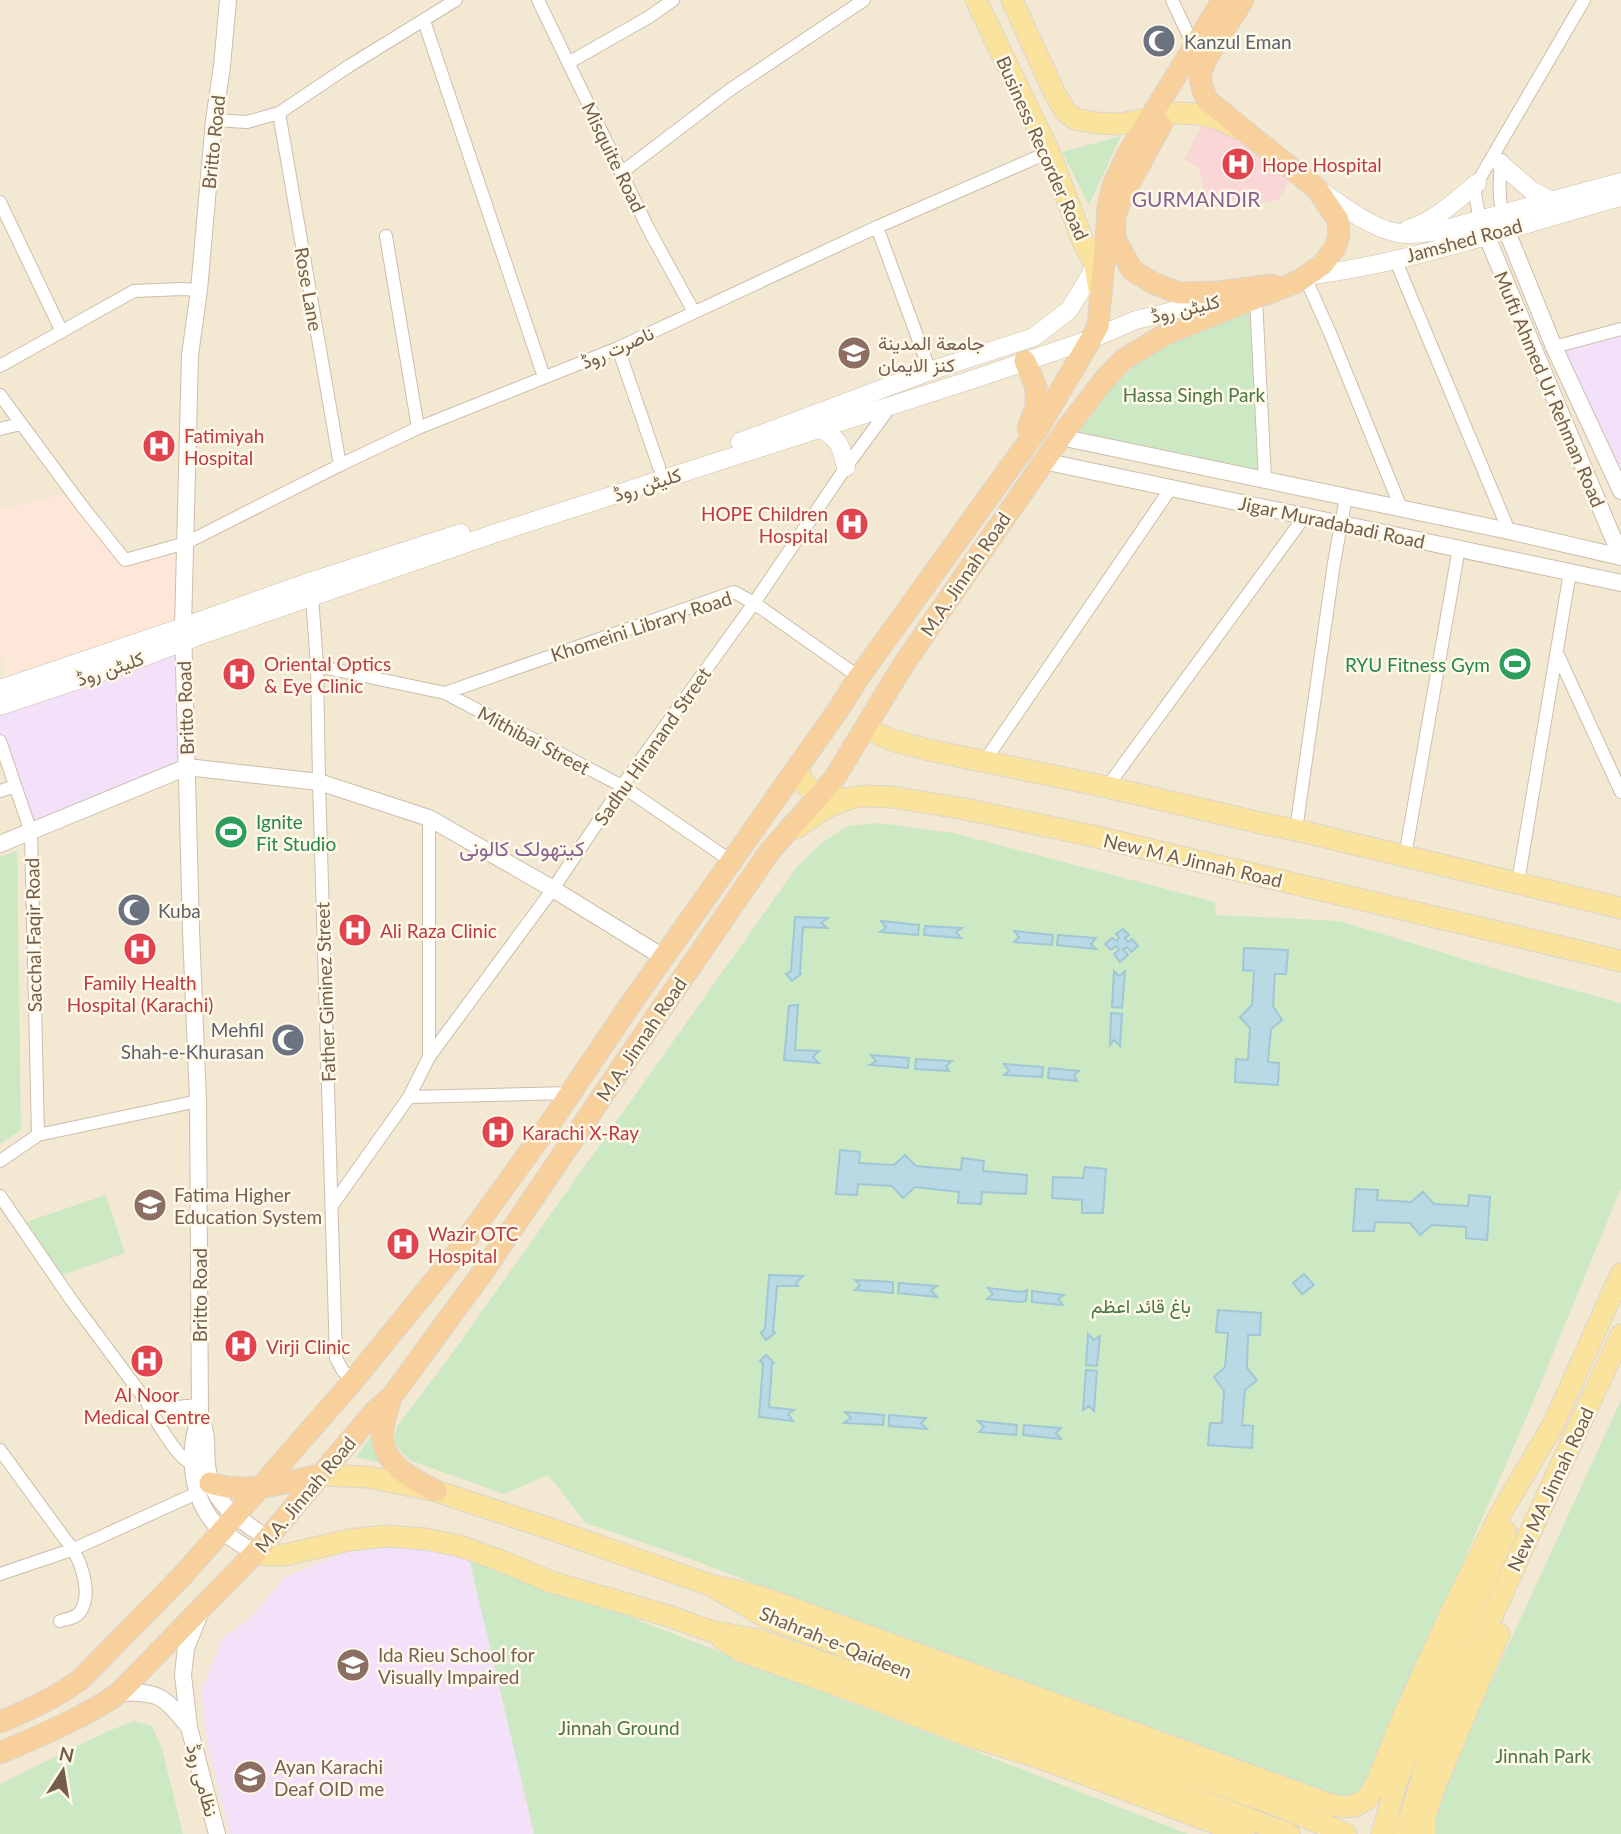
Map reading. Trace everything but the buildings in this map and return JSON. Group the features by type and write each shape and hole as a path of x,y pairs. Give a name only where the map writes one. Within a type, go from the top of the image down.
{"highway":[{"path":"1223,0 1198,52 1124,178 1122,197 1115,216 1115,239 1132,270 1153,284 1179,293 1219,292 1302,279 1322,265 1335,248 1339,235 1338,220 1317,189 1208,101 1202,89 1198,52 1243,0"},
{"name":"M.A. Jinnah Road","path":"0,1753 64,1726 119,1693 261,1545 375,1411 392,1396 483,1272 775,845 809,784 859,677 1039,427 1078,363 1098,326 1108,207 1113,184 1124,178"},
{"name":"M.A. Jinnah Road","path":"0,1723 32,1709 80,1680 182,1576 353,1381 453,1258 731,861 809,784 834,779 902,667 1043,461 1104,380 1124,359 1168,333 1302,279"},
{"path":"1017,457 1036,407 1036,387 1025,361"},
{"path":"392,1396 383,1430 385,1449 392,1463 408,1476 436,1491"},
{"path":"202,1476 235,1489 258,1488 320,1475"}],"main road":[{"name":"Business Recorder Road","path":"976,0 1049,152 1084,244 1095,265 1100,299"},
{"name":"Business Recorder Road","path":"1012,0 1055,94 1066,112 1075,119 1120,124 1177,113 1199,114 1244,131"},
{"path":"1501,164 1531,190 1551,201"},
{"name":"Jamshed Road","path":"1302,279 1395,260 1551,201 1621,182"},
{"path":"1395,233 1421,225 1477,183"},
{"name":"Jamshed Road","path":"1317,189 1376,227 1395,233 1483,228"},
{"name":"Jamshed Road","path":"1504,221 1621,197"},
{"name":"کلیٹن روڈ","path":"0,689 312,597 496,533 819,428 890,395 930,371 1034,337 1069,310 1087,281 1106,241"},
{"name":"کلیٹن روڈ","path":"0,706 183,635 309,582 659,467 890,395 1025,361 1091,339 1136,320 1302,279"},
{"path":"819,428 839,442 846,467"},
{"path":"866,728 904,744 1296,830 1621,908"},
{"path":"809,784 851,798"},
{"name":"New M A Jinnah Road","path":"775,845 827,807 851,798 885,796 965,808 1084,834 1621,961"},
{"path":"1404,1834 1470,1638 1556,1420 1621,1275"},
{"name":"New MA Jinnah Road","path":"1470,1638 1527,1539 1621,1335"},
{"path":"710,1585 759,1596 1332,1805 1354,1806 1367,1799 1376,1784 1447,1621 1501,1513 1556,1420"},
{"name":"Shahrah-e-Qaideen","path":"320,1475 368,1477 436,1491 551,1529 710,1585 768,1618 1276,1805 1346,1834"},
{"name":"Shahrah-e-Qaideen","path":"261,1545 266,1555 285,1555 368,1537 404,1536 460,1546 551,1582 669,1616 710,1631 759,1640 971,1715 1289,1834"},
{"path":"1425,1834 1425,1816 1436,1784 1517,1591 1527,1539"},
{"path":"759,1640 768,1618"},
{"path":"710,1631 743,1652 1244,1834"},
{"path":"1382,1834 1396,1784 1410,1749 1470,1638"}],"street":[{"name":"Britto Road","path":"228,0 190,355 183,635 198,1101 200,1411 206,1431 202,1505 261,1545"},
{"path":"214,120 247,122 279,113 456,0"},
{"name":"Misquite Road","path":"538,0 649,230 694,312"},
{"path":"568,63 649,17 673,0"},
{"path":"621,173 731,89 864,0"},
{"path":"1172,0 1198,52"},
{"path":"1483,228 1475,194 1477,183 1584,0"},
{"path":"424,21 544,377"},
{"name":"Rose Lane","path":"279,113 340,465"},
{"path":"1504,221 1499,191 1508,132"},
{"name":"ناصرت روڈ","path":"21,424 125,560 186,543 418,428 618,348 877,227 1049,152"},
{"path":"0,202 62,332"},
{"name":"Mufti Ahmed Ur Rehman Road","path":"1504,221 1554,347 1621,492"},
{"path":"877,227 930,371"},
{"name":"Mufti Ahmed Ur Rehman Road","path":"1483,228 1621,557"},
{"path":"386,236 418,428"},
{"path":"1395,260 1508,531"},
{"path":"1302,279 1330,333 1401,508"},
{"path":"0,366 134,291 199,290"},
{"path":"1256,299 1265,480"},
{"path":"1554,347 1621,329"},
{"path":"618,348 659,467"},
{"name":"Sadhu Hiranand Street","path":"331,1207 409,1097 429,1057 553,889 622,786 754,603 846,467 890,395"},
{"path":"0,396 21,424 0,429"},
{"name":"Jigar Muradabadi Road","path":"1060,437 1621,557"},
{"name":"Jigar Muradabadi Road","path":"1043,461 1621,583"},
{"path":"984,762 1171,488"},
{"path":"1296,830 1346,497"},
{"path":"1107,787 1305,516"},
{"path":"1405,856 1459,548"},
{"path":"1518,882 1570,572"},
{"name":"Khomeini Library Road","path":"445,693 734,592 754,603 859,677"},
{"name":"Father Giminez Street","path":"312,597 317,666 337,1358 353,1381"},
{"path":"1558,654 1621,792"},
{"name":"Mithibai Street","path":"317,666 445,693 622,786 731,861"},
{"name":"Sacchal Faqir Road","path":"1,746 31,832 38,1135"},
{"path":"0,844 187,767 319,782 429,818 553,889 663,957"},
{"path":"0,791 15,786"},
{"path":"429,818 429,1057"},
{"path":"409,1097 570,1093"},
{"path":"0,1161 38,1135 198,1101"},
{"path":"0,1196 72,1301 147,1402 180,1455 202,1476 74,1549 0,1574"},
{"path":"147,1402 200,1411"},
{"path":"0,1450 74,1549 83,1575 85,1594 82,1610 75,1616 60,1621"},
{"name":"نظامی روڈ","path":"202,1608 184,1657 184,1675 189,1727 217,1834"},
{"name":"نظامی روڈ","path":"119,1693 144,1692 166,1700 189,1727"}],"shaded area":[{"path":"0,0 1621,0 1621,1834 0,1834"},
{"name":"Hope Hospital","path":"1206,116 1295,172 1278,200 1246,206 1238,199 1206,205 1199,167 1184,160"},
{"path":"1621,329 1621,491 1554,347"},
{"path":"72,493 125,560 186,544 180,628 11,693 0,653 0,509"},
{"path":"180,628 187,767 31,832 0,740 0,697"},
{"name":"Ida Rieu School for Visually Impaired","path":"402,1546 468,1554 534,1834 230,1834 208,1747 201,1693 223,1637 248,1621 285,1577 344,1553"}],"green space":[{"path":"1121,136 1089,205 1062,152"},
{"name":"Hassa Singh Park","path":"1256,299 1264,476 1060,437 1124,359"},
{"name":"باغ قائد اعظم","path":"878,823 953,833 1215,902 1216,915 1340,921 1496,969 1621,1003 1621,1188 1531,1407 1363,1790 1351,1798 1339,1798 985,1671 688,1558 586,1523 548,1475 504,1494 412,1461 397,1446 397,1426 446,1362 796,868 822,843 848,826"},
{"path":"17,851 21,1130 0,1144 0,857"},
{"path":"106,1195 125,1253 56,1277 20,1224"},
{"name":"Jinnah Park","path":"1621,1400 1621,1834 1435,1834 1433,1813 1441,1792"},
{"path":"372,1435 385,1464 356,1457"},
{"name":"Jinnah Ground","path":"468,1554 1188,1834 534,1834"},
{"path":"134,1721 152,1726 162,1749 183,1834 0,1834 0,1784"}],"water":[{"path":"795,917 828,918 821,923 827,928 803,927 801,974 792,981 786,974 791,971"},
{"path":"881,921 919,925 918,935 880,932 886,928"},
{"path":"925,926 962,928 956,932 961,938 924,935"},
{"path":"1123,929 1129,935 1125,938 1128,942 1132,939 1138,946 1131,952 1127,947 1123,949 1128,955 1120,962 1114,954 1119,950 1116,946 1111,950 1105,944 1112,938 1117,941 1119,938 1116,934"},
{"path":"1014,931 1053,935 1052,945 1014,942 1019,937"},
{"path":"1058,935 1096,938 1091,944 1096,949 1057,945"},
{"path":"1244,948 1288,950 1286,974 1275,974 1273,1006 1282,1020 1271,1029 1268,1062 1279,1063 1278,1085 1235,1082 1236,1059 1248,1060 1250,1028 1240,1017 1252,1005 1254,971 1243,970"},
{"path":"1114,971 1119,976 1125,971 1122,1008 1112,1007"},
{"path":"798,1005 795,1050 819,1051 813,1057 819,1063 784,1060 789,1006"},
{"path":"1111,1013 1122,1014 1120,1046 1114,1040 1110,1045"},
{"path":"871,1055 909,1058 908,1068 870,1065 876,1061"},
{"path":"916,1059 952,1061 946,1066 949,1071 915,1069"},
{"path":"1004,1064 1043,1067 1042,1077 1004,1075 1009,1071"},
{"path":"1049,1068 1079,1071 1074,1075 1077,1081 1048,1078"},
{"path":"840,1150 860,1152 859,1163 894,1165 905,1155 916,1166 961,1170 962,1158 984,1161 983,1171 1027,1175 1026,1194 982,1192 981,1204 958,1203 959,1192 915,1187 903,1198 892,1186 858,1184 857,1195 836,1194"},
{"path":"1085,1167 1106,1169 1103,1213 1082,1213 1082,1200 1052,1198 1053,1177 1083,1178"},
{"path":"1356,1189 1378,1190 1377,1200 1411,1202 1423,1192 1434,1204 1468,1206 1469,1195 1490,1197 1487,1240 1466,1238 1466,1227 1432,1225 1420,1235 1410,1223 1375,1222 1374,1231 1353,1231"},
{"path":"1304,1274 1314,1285 1302,1294 1293,1283"},
{"path":"769,1275 803,1276 796,1283 798,1286 777,1286 775,1333 766,1340 761,1333 765,1328"},
{"path":"855,1280 893,1282 893,1293 855,1290 860,1285"},
{"path":"899,1283 937,1286 931,1290 937,1297 898,1293"},
{"path":"988,1288 1022,1292 1027,1290 1026,1301 987,1299 993,1294"},
{"path":"1032,1291 1064,1295 1058,1299 1063,1305 1032,1302"},
{"path":"1218,1310 1261,1313 1260,1335 1248,1335 1247,1368 1257,1380 1245,1390 1242,1425 1253,1426 1252,1448 1208,1445 1210,1423 1222,1423 1224,1391 1214,1377 1225,1367 1228,1333 1216,1332"},
{"path":"1088,1334 1094,1340 1100,1336 1097,1366 1086,1365"},
{"path":"766,1355 774,1363 769,1407 794,1410 788,1414 793,1421 759,1417 763,1364 760,1361"},
{"path":"1086,1370 1097,1371 1094,1411 1089,1406 1083,1410"},
{"path":"845,1412 884,1415 883,1425 844,1423 851,1418"},
{"path":"889,1415 926,1418 921,1423 927,1429 889,1426"},
{"path":"978,1421 1017,1425 1016,1435 979,1432 984,1427"},
{"path":"1024,1425 1061,1428 1056,1433 1061,1439 1023,1435"}],"place":[{"name":"Kanzul Eman","path":"1159,41"},
{"name":"Hope Hospital","path":"1238,164"},
{"name":"جامعة المدينة كنز الايمان","path":"854,353"},
{"name":"Fatimiyah Hospital","path":"159,446"},
{"name":"HOPE Children Hospital","path":"852,524"},
{"name":"RYU Fitness Gym","path":"1515,664"},
{"name":"Oriental Optics & Eye Clinic","path":"239,674"},
{"name":"Ignite Fit Studio","path":"231,832"},
{"name":"Kuba","path":"134,910"},
{"name":"Ali Raza Clinic","path":"355,930"},
{"name":"Family Health Hospital (Karachi)","path":"140,949"},
{"name":"Mehfil Shah-e-Khurasan","path":"288,1040"},
{"name":"Karachi X-Ray","path":"498,1132"},
{"name":"Fatima Higher Education System","path":"150,1205"},
{"name":"Wazir OTC Hospital","path":"403,1244"},
{"name":"Virji Clinic","path":"241,1346"},
{"name":"Al Noor Medical Centre","path":"147,1361"},
{"name":"Ida Rieu School for Visually Impaired","path":"353,1665"},
{"name":"Ayan Karachi Deaf OID me","path":"250,1777"}],"district":[{"name":"GURMANDIR","path":"1196,198"},
{"name":"کیتھولک کالونی","path":"522,847"}]}
